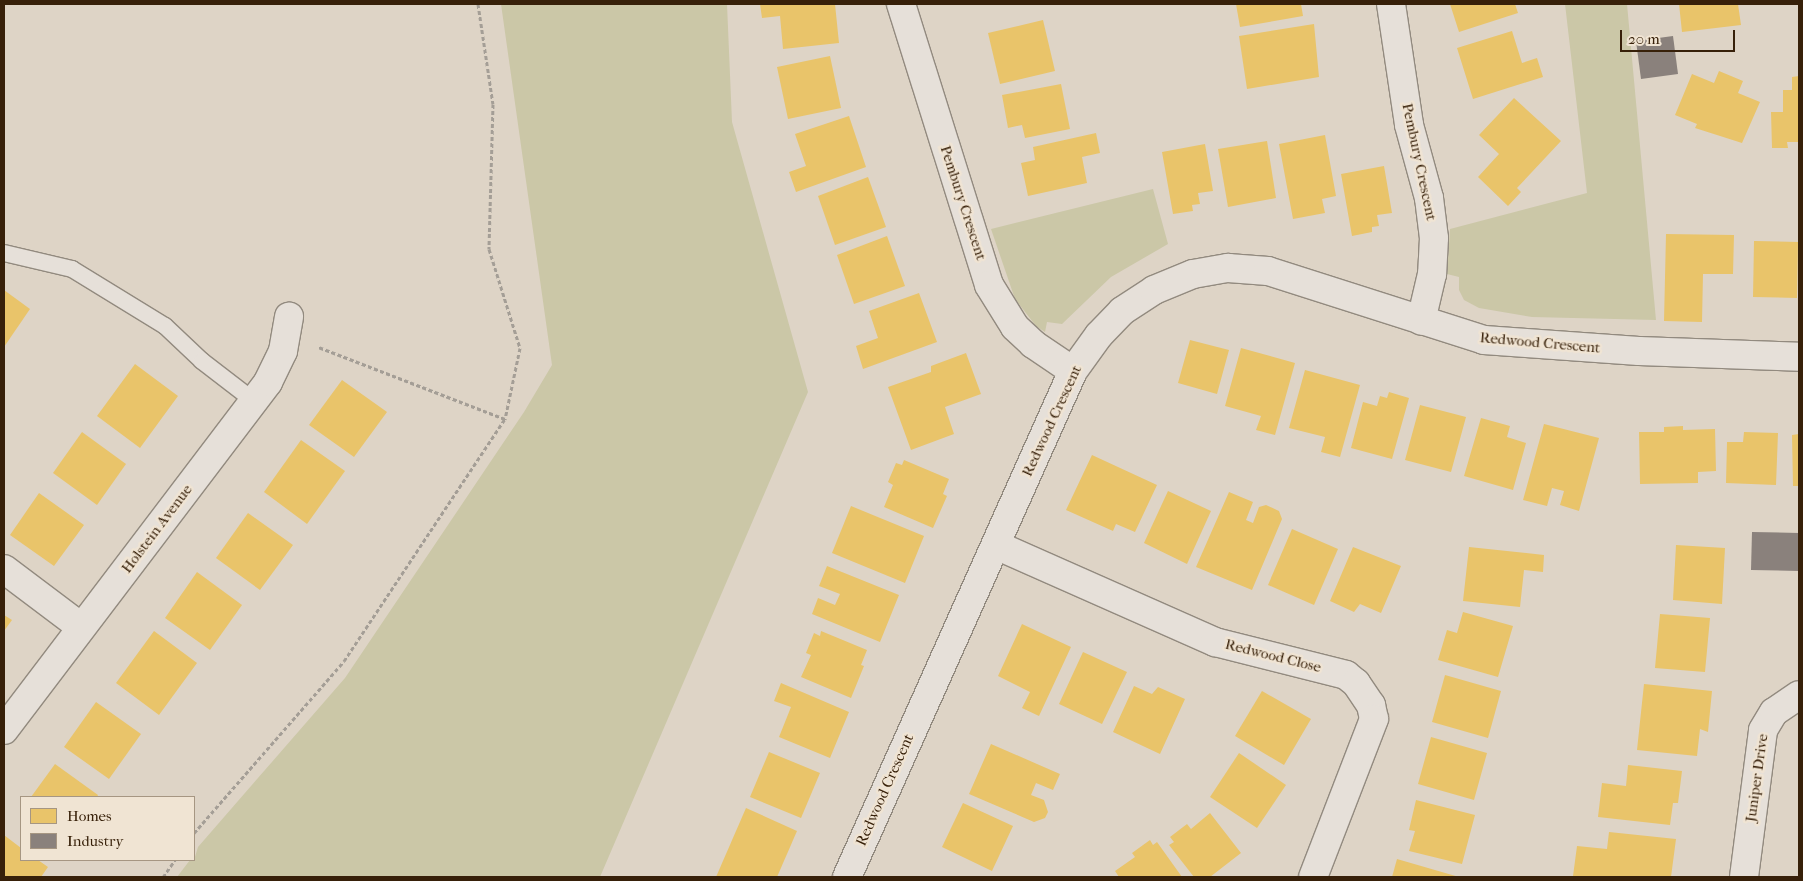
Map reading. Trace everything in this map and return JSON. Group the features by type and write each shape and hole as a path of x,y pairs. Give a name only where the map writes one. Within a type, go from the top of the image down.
{"street":[{"name":"Pembury Crescent","path":"901,4 989,285 1014,326 1033,344 1073,371"},
{"name":"Pembury Crescent","path":"1391,4 1409,125 1429,198 1434,238 1432,274 1421,321"},
{"name":"Redwood Crescent","path":"846,877 1073,371 1099,335 1122,311 1154,290 1194,274 1228,268 1268,271 1484,340 1799,357"},
{"name":"Holstein Avenue","path":"4,730 254,401 283,351 287,326"},
{"name":"Redwood Close","path":"996,545 1215,642 1346,675 1356,683 1371,705 1374,719 1313,877"},
{"path":"4,569 81,627"},
{"name":"Juniper Drive","path":"1744,877 1763,730 1774,712 1799,695"}],"lane":[{"path":"4,253 72,269 165,326 202,361 254,401"}],"path":[{"path":"195,832 344,662 406,563 505,419 520,348 489,249 493,104 478,4"},
{"path":"287,326 505,419"},
{"path":"163,877 174,861"}],"shaded area":[{"path":"501,4 727,4 732,122 808,392 600,877 177,877 189,861 195,861 198,847 345,678 524,412 552,365"},
{"path":"1565,4 1627,4 1656,320 1532,317 1479,308 1464,300 1459,290 1459,277 1447,274 1450,229 1587,193"},
{"path":"1153,189 1168,244 1111,277 1062,324 1047,322 1045,332 1036,326 1015,299 991,229"}],"building: Homes":[{"path":"760,4 835,4 839,43 783,49 780,16 762,18"},
{"path":"1236,4 1301,4 1303,16 1240,27"},
{"path":"1450,4 1515,4 1518,13 1459,32"},
{"path":"1679,4 1738,4 1741,25 1682,32"},
{"path":"1043,20 1055,71 1000,84 988,33"},
{"path":"1314,24 1319,77 1247,89 1239,36"},
{"path":"1512,31 1522,63 1537,58 1543,77 1473,99 1457,48"},
{"path":"830,56 841,108 788,119 777,67"},
{"path":"1719,71 1743,81 1738,93 1760,102 1742,143 1695,128 1697,124 1675,115 1692,74 1714,83"},
{"path":"1799,76 1799,142 1787,142 1788,148 1772,148 1771,112 1783,112 1783,90 1792,90 1792,77"},
{"path":"1061,84 1070,129 1025,138 1022,125 1008,128 1002,95"},
{"path":"1514,98 1561,141 1517,188 1521,192 1508,206 1478,177 1499,154 1479,135"},
{"path":"849,116 866,167 796,192 789,172 806,166 795,134"},
{"path":"1096,133 1100,153 1082,157 1087,183 1028,196 1021,163 1035,160 1033,147"},
{"path":"1325,135 1336,196 1322,199 1325,213 1293,219 1279,144"},
{"path":"1267,141 1276,198 1228,207 1218,149"},
{"path":"1205,144 1213,191 1198,193 1200,204 1192,205 1193,211 1173,214 1162,152"},
{"path":"1384,166 1392,213 1377,215 1379,226 1372,227 1372,232 1352,236 1341,174"},
{"path":"868,177 886,227 835,245 818,196"},
{"path":"1666,234 1734,235 1733,274 1703,274 1702,322 1664,321"},
{"path":"887,236 905,286 854,304 837,255"},
{"path":"1754,241 1798,242 1797,298 1753,297"},
{"path":"4,290 30,309 4,347"},
{"path":"919,293 937,342 863,369 856,346 878,338 869,311"},
{"path":"1190,340 1229,350 1217,394 1178,383"},
{"path":"1241,348 1295,363 1275,435 1256,430 1261,416 1225,406"},
{"path":"966,353 981,394 945,407 954,434 911,450 888,387 931,372 931,366"},
{"path":"135,364 178,396 140,448 97,416"},
{"path":"1305,370 1360,385 1340,457 1321,452 1325,437 1289,428"},
{"path":"342,380 387,412 354,457 309,425"},
{"path":"1389,392 1409,398 1392,459 1351,448 1363,402 1377,406 1380,396 1387,398"},
{"path":"1420,405 1466,417 1451,472 1405,460"},
{"path":"1481,418 1510,426 1507,437 1526,443 1513,490 1464,476"},
{"path":"1544,424 1599,438 1579,511 1560,505 1564,491 1552,488 1547,506 1523,500"},
{"path":"1683,426 1683,430 1715,429 1716,471 1698,472 1698,483 1640,484 1639,432 1664,432 1664,427"},
{"path":"82,432 126,464 97,505 53,473"},
{"path":"1744,432 1778,433 1776,485 1726,483 1727,442 1743,442"},
{"path":"1799,434 1799,486 1793,486 1792,435"},
{"path":"301,440 345,471 307,524 264,492"},
{"path":"1092,455 1157,485 1135,532 1116,524 1113,531 1066,510"},
{"path":"904,460 949,479 943,494 947,496 933,528 884,507 893,485 888,482 896,463 902,465"},
{"path":"1168,491 1211,511 1187,564 1144,543"},
{"path":"1229,492 1253,502 1246,520 1253,523 1259,507 1266,505 1279,511 1282,519 1252,590 1196,567"},
{"path":"39,493 84,525 54,566 10,535"},
{"path":"851,506 924,536 905,583 832,553"},
{"path":"248,513 293,545 260,590 216,558"},
{"path":"1292,529 1338,549 1314,605 1268,585"},
{"path":"1676,545 1725,548 1722,604 1673,600"},
{"path":"1353,547 1401,566 1381,613 1360,604 1354,612 1330,601"},
{"path":"1469,547 1544,555 1543,572 1524,570 1520,607 1463,601"},
{"path":"827,566 899,595 880,642 812,614 818,598 835,605 840,594 819,586"},
{"path":"197,572 242,605 210,650 165,618"},
{"path":"1463,612 1513,626 1498,677 1438,660 1447,630 1457,633"},
{"path":"1660,614 1710,618 1705,672 1655,668"},
{"path":"4,615 12,620 4,631"},
{"path":"1022,624 1071,647 1039,716 1022,708 1030,692 998,676"},
{"path":"154,631 197,663 159,715 116,683"},
{"path":"821,631 867,650 861,665 864,666 851,698 801,677 811,655 806,653 814,633 820,636"},
{"path":"1083,652 1127,672 1102,724 1059,704"},
{"path":"1445,675 1501,691 1488,738 1432,722"},
{"path":"781,683 849,712 830,758 779,737 791,707 774,701"},
{"path":"1644,684 1712,691 1708,732 1700,729 1697,756 1637,750"},
{"path":"1134,686 1152,694 1158,687 1185,699 1160,754 1113,732"},
{"path":"1262,691 1311,719 1284,765 1235,736"},
{"path":"96,702 141,734 109,779 64,747"},
{"path":"1431,737 1487,753 1474,800 1418,784"},
{"path":"991,744 1060,774 1053,790 1036,783 1031,795 1044,800 1048,812 1045,818 1034,822 969,794"},
{"path":"769,752 820,773 801,818 750,797"},
{"path":"1239,753 1286,785 1257,828 1210,797"},
{"path":"55,764 98,795 98,796 32,796"},
{"path":"1628,765 1682,771 1678,803 1673,803 1670,825 1598,817 1602,783 1626,786"},
{"path":"1416,800 1475,815 1462,864 1409,851 1415,831 1409,830"},
{"path":"963,803 1013,826 992,871 942,847"},
{"path":"746,808 797,831 777,877 716,877"},
{"path":"1210,813 1241,853 1210,877 1194,877 1169,845 1174,842 1170,837 1187,824 1191,829"},
{"path":"1609,832 1676,839 1671,877 1573,876 1577,846 1607,849"},
{"path":"4,835 20,847 20,861 39,861 48,867 41,877 4,877"},
{"path":"1150,840 1153,845 1157,842 1182,877 1119,877 1115,871 1135,857 1132,853"},
{"path":"1397,859 1459,877 1392,877"}],"building: Industry":[{"path":"1673,36 1678,74 1641,79 1636,41"},
{"path":"1752,532 1799,533 1799,571 1751,570"}]}
